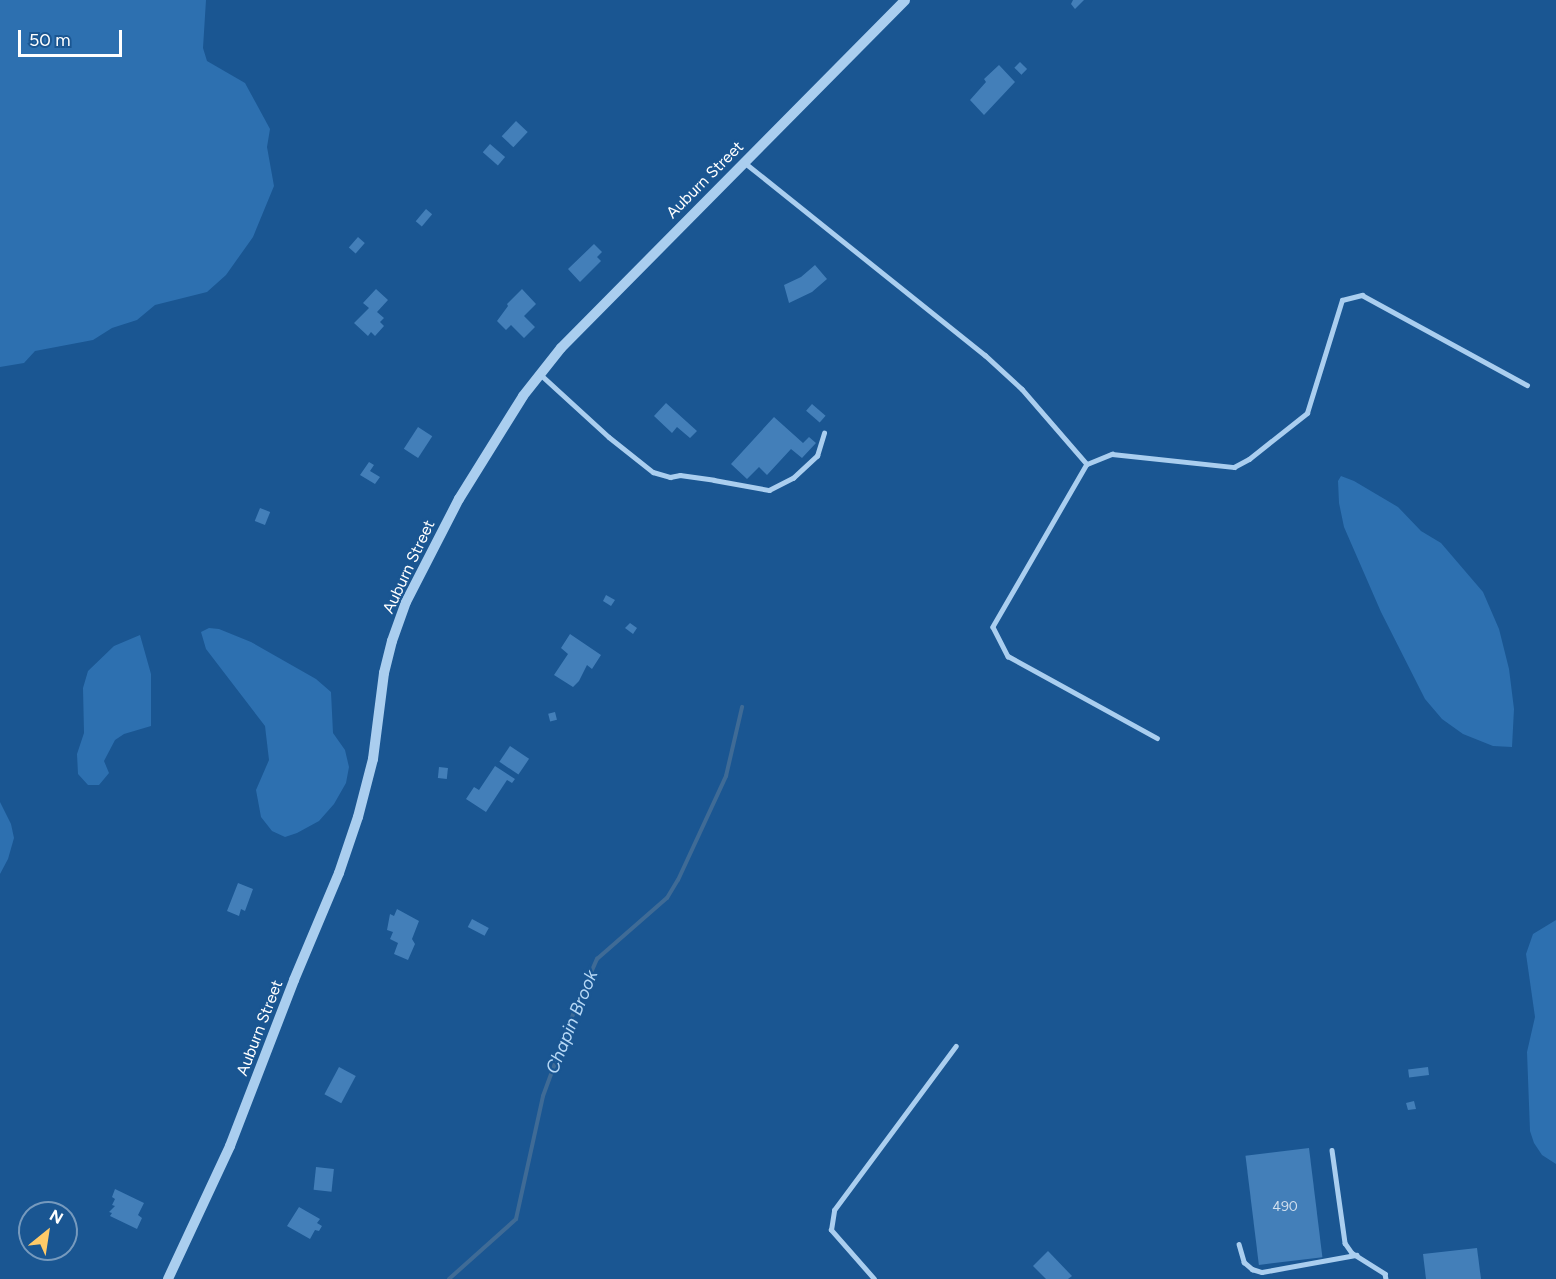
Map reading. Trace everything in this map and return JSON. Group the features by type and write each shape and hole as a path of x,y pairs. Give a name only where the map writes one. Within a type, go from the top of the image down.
{"street":[{"name":"Auburn Street","path":"168,1279 230,1146 294,980 339,873 358,817 368,778 384,673 406,602 459,499 506,422 540,374 597,310 905,0"}],"lane":[{"path":"744,162 985,355 1022,389 1087,464"},
{"path":"1157,738 1008,656 993,627 1087,464 1112,454 1234,467 1249,459 1307,413 1342,300 1362,295 1527,385"},
{"path":"540,374 653,472 670,477 680,475 769,490 793,478 817,456 824,433"},
{"path":"874,1279 831,1230 834,1210 956,1046"},
{"path":"1332,1150 1345,1243 1356,1255 1385,1274 1386,1279"},
{"path":"1239,1244 1244,1262 1252,1269 1262,1272 1356,1255"}],"shaded area":[{"path":"0,0 206,0 203,48 207,61 245,83 270,129 267,147 274,186 253,237 226,275 207,292 155,305 137,320 112,328 93,340 35,351 24,363 0,367"},
{"path":"1341,476 1354,481 1398,507 1421,531 1441,543 1483,592 1499,629 1509,669 1514,709 1512,747 1493,746 1463,734 1442,719 1425,699 1381,612 1344,527 1339,503 1338,481"},
{"path":"209,628 219,629 251,642 316,679 331,692 333,733 345,750 349,767 346,783 334,804 319,821 297,833 285,837 272,831 261,817 256,790 269,760 265,726 206,649 201,632"},
{"path":"140,635 151,674 151,726 124,734 115,740 104,761 109,773 99,785 88,785 78,774 77,754 84,733 83,688 88,671 114,646"},
{"path":"0,802 11,824 14,838 8,859 0,874"},
{"path":"1556,920 1556,1164 1542,1155 1530,1131 1527,1052 1535,1017 1526,954 1533,934"}],"building":[{"path":"1073,0 1084,0 1075,9 1071,4"},
{"path":"1020,62 1027,69 1021,75 1014,68"},
{"path":"999,65 1015,82 984,115 970,100 986,82 984,79"},
{"path":"516,121 528,132 513,147 502,136"},
{"path":"490,144 505,157 498,165 483,152"},
{"path":"426,209 432,214 422,226 416,221"},
{"path":"358,237 365,243 356,253 349,248"},
{"path":"594,244 602,252 597,257 601,261 580,282 568,269"},
{"path":"815,265 827,279 812,292 789,303 784,285 801,277"},
{"path":"376,289 388,300 377,312 384,318 380,322 384,326 375,336 371,332 368,336 354,323 369,308 363,303"},
{"path":"522,289 536,304 524,316 535,327 524,338 511,325 506,330 497,321 508,306 507,304"},
{"path":"666,403 697,431 690,438 677,427 672,433 654,416"},
{"path":"812,404 826,416 820,423 806,411"},
{"path":"774,417 803,443 809,437 816,443 802,458 791,449 767,475 759,467 747,479 731,464"},
{"path":"418,427 432,436 418,458 404,449"},
{"path":"369,462 374,465 370,471 380,477 375,484 360,475"},
{"path":"260,508 270,512 265,525 255,521"},
{"path":"606,595 615,600 611,606 603,601"},
{"path":"630,623 637,628 633,634 625,628"},
{"path":"570,634 601,655 592,669 587,665 579,681 573,687 554,675 568,654 561,648"},
{"path":"555,712 557,720 550,721 548,714"},
{"path":"510,746 529,759 518,775 499,762"},
{"path":"495,766 515,779 512,783 507,780 486,812 466,799 474,787 479,790"},
{"path":"439,767 448,768 447,779 438,778"},
{"path":"238,883 253,889 245,911 241,909 239,916 227,911"},
{"path":"397,909 419,921 412,939 415,944 408,960 394,954 398,943 390,939 393,932 387,930 390,914 394,916"},
{"path":"472,919 489,928 485,936 468,927"},
{"path":"339,1067 356,1076 341,1103 324,1094"},
{"path":"1428,1067 1429,1075 1409,1077 1408,1069"},
{"path":"1414,1101 1416,1109 1408,1110 1406,1103"},
{"path":"1309,1148 1322,1257 1259,1265 1245,1156"},
{"path":"316,1167 334,1169 331,1192 314,1190"},
{"path":"115,1189 144,1203 138,1215 142,1218 137,1229 110,1216 112,1213 109,1212 115,1206 112,1205 115,1199 112,1197"},
{"path":"299,1207 320,1219 317,1223 322,1226 319,1231 315,1230 310,1239 287,1226"},
{"path":"1477,1248 1481,1279 1426,1279 1423,1254"},
{"path":"1048,1251 1072,1276 1068,1279 1046,1279 1033,1266"}],"waterway":[{"name":"Chapin Brook","path":"449,1279 516,1219 543,1096 575,1009 597,959 667,898 678,880 726,776 742,707"}]}
